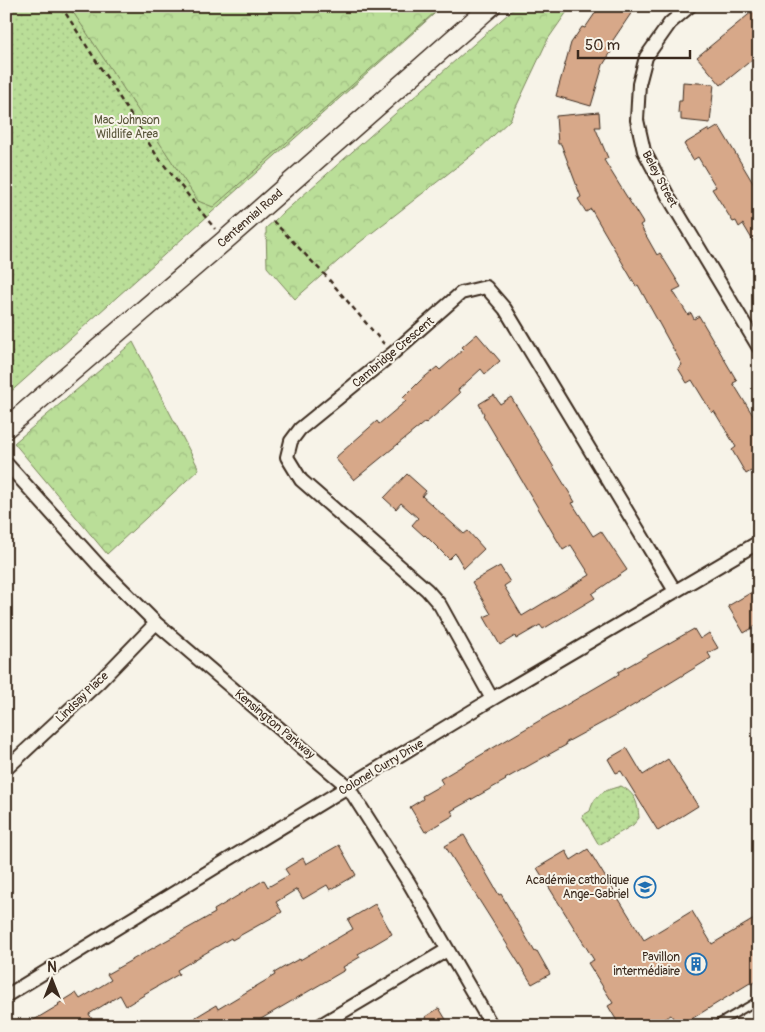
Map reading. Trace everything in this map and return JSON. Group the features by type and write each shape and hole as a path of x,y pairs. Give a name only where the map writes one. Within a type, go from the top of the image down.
{"main road":[{"name":"Centennial Road","path":"6,428 261,209 491,6"}],"street":[{"name":"Beley Street","path":"690,6 670,23 646,57 639,84 638,120 644,151 759,348"},
{"name":"Cambridge Crescent","path":"492,700 436,600 301,480 287,457 291,441 300,429 392,354 462,293 486,287 505,309 675,591"},
{"name":"Kensington Parkway","path":"6,463 101,568 156,623 348,787 408,883 492,1026"},
{"name":"Colonel Curry Drive","path":"6,996 492,700 759,542"},
{"name":"Lindsay Place","path":"6,769 99,682 156,623"},
{"path":"319,1026 447,950"}],"lane":[{"path":"714,1026 759,1000"}],"path":[{"path":"61,6 157,156 224,241"},
{"path":"261,209 325,275 392,354"}],"green space":[{"name":"Mac Johnson Wildlife Area","path":"6,6 443,6 6,396"},
{"path":"69,6 442,6 213,207 198,201"},
{"path":"517,6 571,6 548,39 510,120 477,151 355,246 295,299 267,267 266,228"},
{"path":"133,342 199,469 107,554 14,443"},
{"path":"621,786 633,795 638,808 639,818 633,825 599,845 582,816 590,811 598,796 610,789"}],"building":[{"path":"600,6 636,6 607,49 611,52 603,65 591,106 556,96 571,43 582,27 585,28"},
{"path":"759,6 759,54 721,85 697,57"},
{"path":"683,82 714,84 710,123 681,120 681,113 678,113 679,101 682,101"},
{"path":"599,112 600,127 595,127 608,158 604,160 643,223 640,225 657,255 660,253 681,287 673,291 688,315 691,313 694,319 699,316 737,381 733,383 754,417 759,414 759,484 751,471 746,474 732,450 736,447 692,380 687,383 678,368 682,365 638,285 636,286 591,209 586,212 578,199 581,197 561,144 558,144 556,116"},
{"path":"719,126 759,193 759,251 743,224 739,227 736,221 733,222 712,189 716,187 698,157 693,160 684,144 709,129 709,132"},
{"path":"477,334 500,361 485,374 481,369 458,390 460,393 440,411 354,480 335,458 377,421 379,424 406,401 403,398 421,380 437,367 440,370 464,349 462,347"},
{"path":"494,395 500,404 511,397 575,502 572,503 593,536 601,531 627,570 592,594 595,598 543,629 540,625 516,639 515,636 500,645 484,617 491,614 472,582 500,566 510,582 504,586 522,616 590,575 571,545 563,550 483,415 479,404"},
{"path":"407,474 426,491 422,496 464,534 468,531 484,549 464,568 455,553 449,559 412,525 418,518 401,503 396,509 384,498"},
{"path":"759,588 759,624 744,633 728,606"},
{"path":"694,629 700,639 709,633 718,648 708,653 711,658 624,711 565,743 566,745 451,811 454,815 425,832 410,807 423,799 422,796 443,784 440,779 619,674 618,672"},
{"path":"627,748 643,775 668,759 698,806 658,831 621,771 616,773 608,759"},
{"path":"464,835 499,895 501,894 550,974 532,984 445,846"},
{"path":"339,845 356,875 330,890 327,885 303,899 297,889 276,902 282,912 232,940 231,938 177,970 179,974 126,1006 120,995 89,1014 96,1026 24,1026 76,993 80,999 111,980 107,974 215,913 214,910 264,880 268,887 289,875 285,869 303,858 306,864"},
{"path":"588,849 644,940 692,911 712,944 759,916 759,980 750,983 680,1026 678,1026 671,1015 653,1026 620,1026 608,1006 613,1003 588,963 594,960 537,868 566,851 571,860"},
{"path":"375,904 392,934 358,954 360,957 343,967 345,970 249,1026 181,1026 216,1005 218,1009 275,975 274,973 353,929 348,920"},
{"path":"439,1008 450,1026 431,1026 425,1017"}],"place":[{"name":"Académie catholique Ange-Gabriel","path":"645,887"},
{"name":"Pavillon intermédiaire","path":"696,964"}]}
